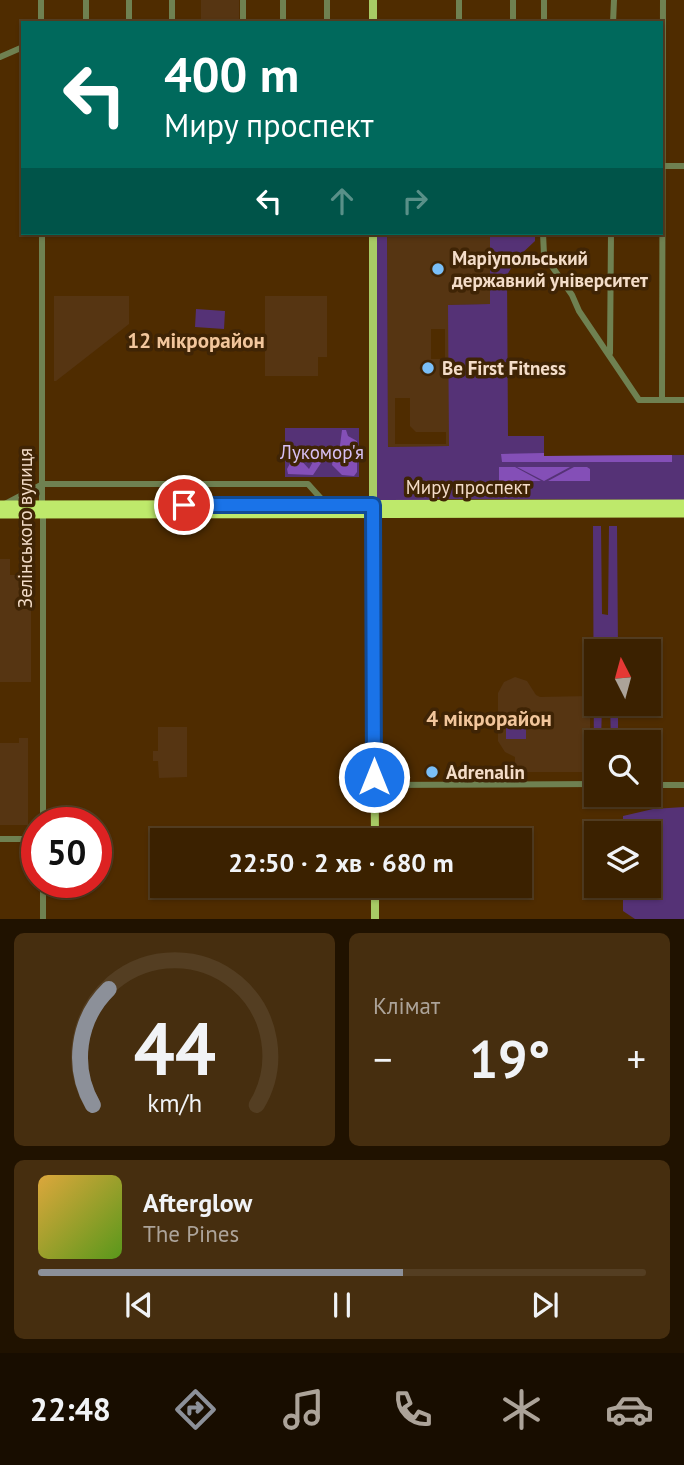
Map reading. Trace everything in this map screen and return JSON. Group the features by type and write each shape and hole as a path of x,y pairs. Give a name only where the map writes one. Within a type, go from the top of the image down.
{"highway":[{"name":"Миру проспект","path":"43,509 326,505 373,509 684,504"},
{"name":"Миру проспект","path":"1,508 684,513"}],"main road":[{"path":"373,0 373,21"},
{"path":"373,235 375,828"},
{"path":"375,898 375,919"}],"street":[{"path":"41,0 41,21"},
{"path":"86,0 86,21"},
{"path":"128,0 129,21"},
{"path":"172,0 172,21"},
{"path":"243,0 243,21"},
{"path":"283,0 284,21"},
{"path":"327,0 327,21"},
{"path":"459,0 459,21"},
{"path":"513,0 513,21"},
{"path":"544,0 544,21"},
{"path":"613,21 614,0"},
{"path":"663,0 663,21"},
{"path":"0,57 21,48"},
{"path":"663,166 684,166"},
{"name":"Зелінського вулиця","path":"42,235 43,807"},
{"path":"543,235 544,255 639,400 684,400"},
{"path":"610,355 611,235"},
{"path":"662,235 662,400"},
{"path":"1,508 43,484 307,484 326,505"},
{"path":"374,785 584,784"},
{"path":"661,785 684,785"},
{"path":"0,839 21,839"},
{"path":"43,898 43,919"}],"shaded area":[{"path":"201,0 239,0 239,21 201,21"},
{"path":"387,235 490,235 490,304 449,305 449,446 388,447","holes":["431,329 445,329 445,359 431,359","395,398 410,398 410,426 416,432 446,432 446,444 395,444"]},
{"path":"54,296 129,296 129,324 56,381 54,381"},
{"path":"265,296 327,296 327,357 318,357 318,376 265,376"},
{"path":"342,430 346,430 348,436 357,441 357,472 354,476 342,475 332,465 333,459 339,453"},
{"path":"544,453 544,456 672,455 672,462 502,462 501,454"},
{"path":"319,455 321,463 313,475 288,474 287,469 293,458 298,457 309,469"},
{"path":"499,467 515,467 541,481 499,481"},
{"path":"517,467 570,467 544,481"},
{"path":"574,467 590,469 590,481 548,481"},
{"path":"0,559 10,559 10,575 31,575 31,682 0,682"},
{"path":"515,677 527,681 540,697 584,696 584,716 590,716 590,730 584,730 584,772 515,772 515,757 505,752 498,741 498,693 504,682"},
{"path":"158,727 187,727 187,777 159,778 158,761 153,761 153,751 158,751"},
{"path":"19,738 28,738 28,807 21,807 21,825 0,825 0,743 19,743"}],"green space":[{"path":"376,235 387,235 388,447 449,446 448,305 490,304 490,235 535,235 535,241 518,257 507,275 508,436 544,436 544,456 684,455 684,500 432,499 376,502"},
{"path":"196,309 225,311 224,329 195,327"},
{"name":"Лукомор'я","path":"285,428 359,428 359,477 285,477"},
{"path":"593,526 601,526 602,614 608,615 609,526 617,526 618,639 593,639"},
{"path":"506,713 526,713 526,739 506,739"},
{"path":"594,716 602,716 601,730 594,730"},
{"path":"610,716 618,716 618,730 611,730"},
{"path":"684,807 684,919 635,919 623,911 623,898 661,898 661,821 623,821 623,816 653,809"}],"place":[{"name":"Маріупольський державний університет","path":"438,269"},
{"name":"Be First Fitness","path":"428,368"},
{"name":"Adrenalin","path":"432,772"}],"district":[{"name":"12 мікрорайон","path":"196,341"},
{"name":"4 мікрорайон","path":"489,719"}],"route":[{"path":"184,505 373,505 374,777"}]}
